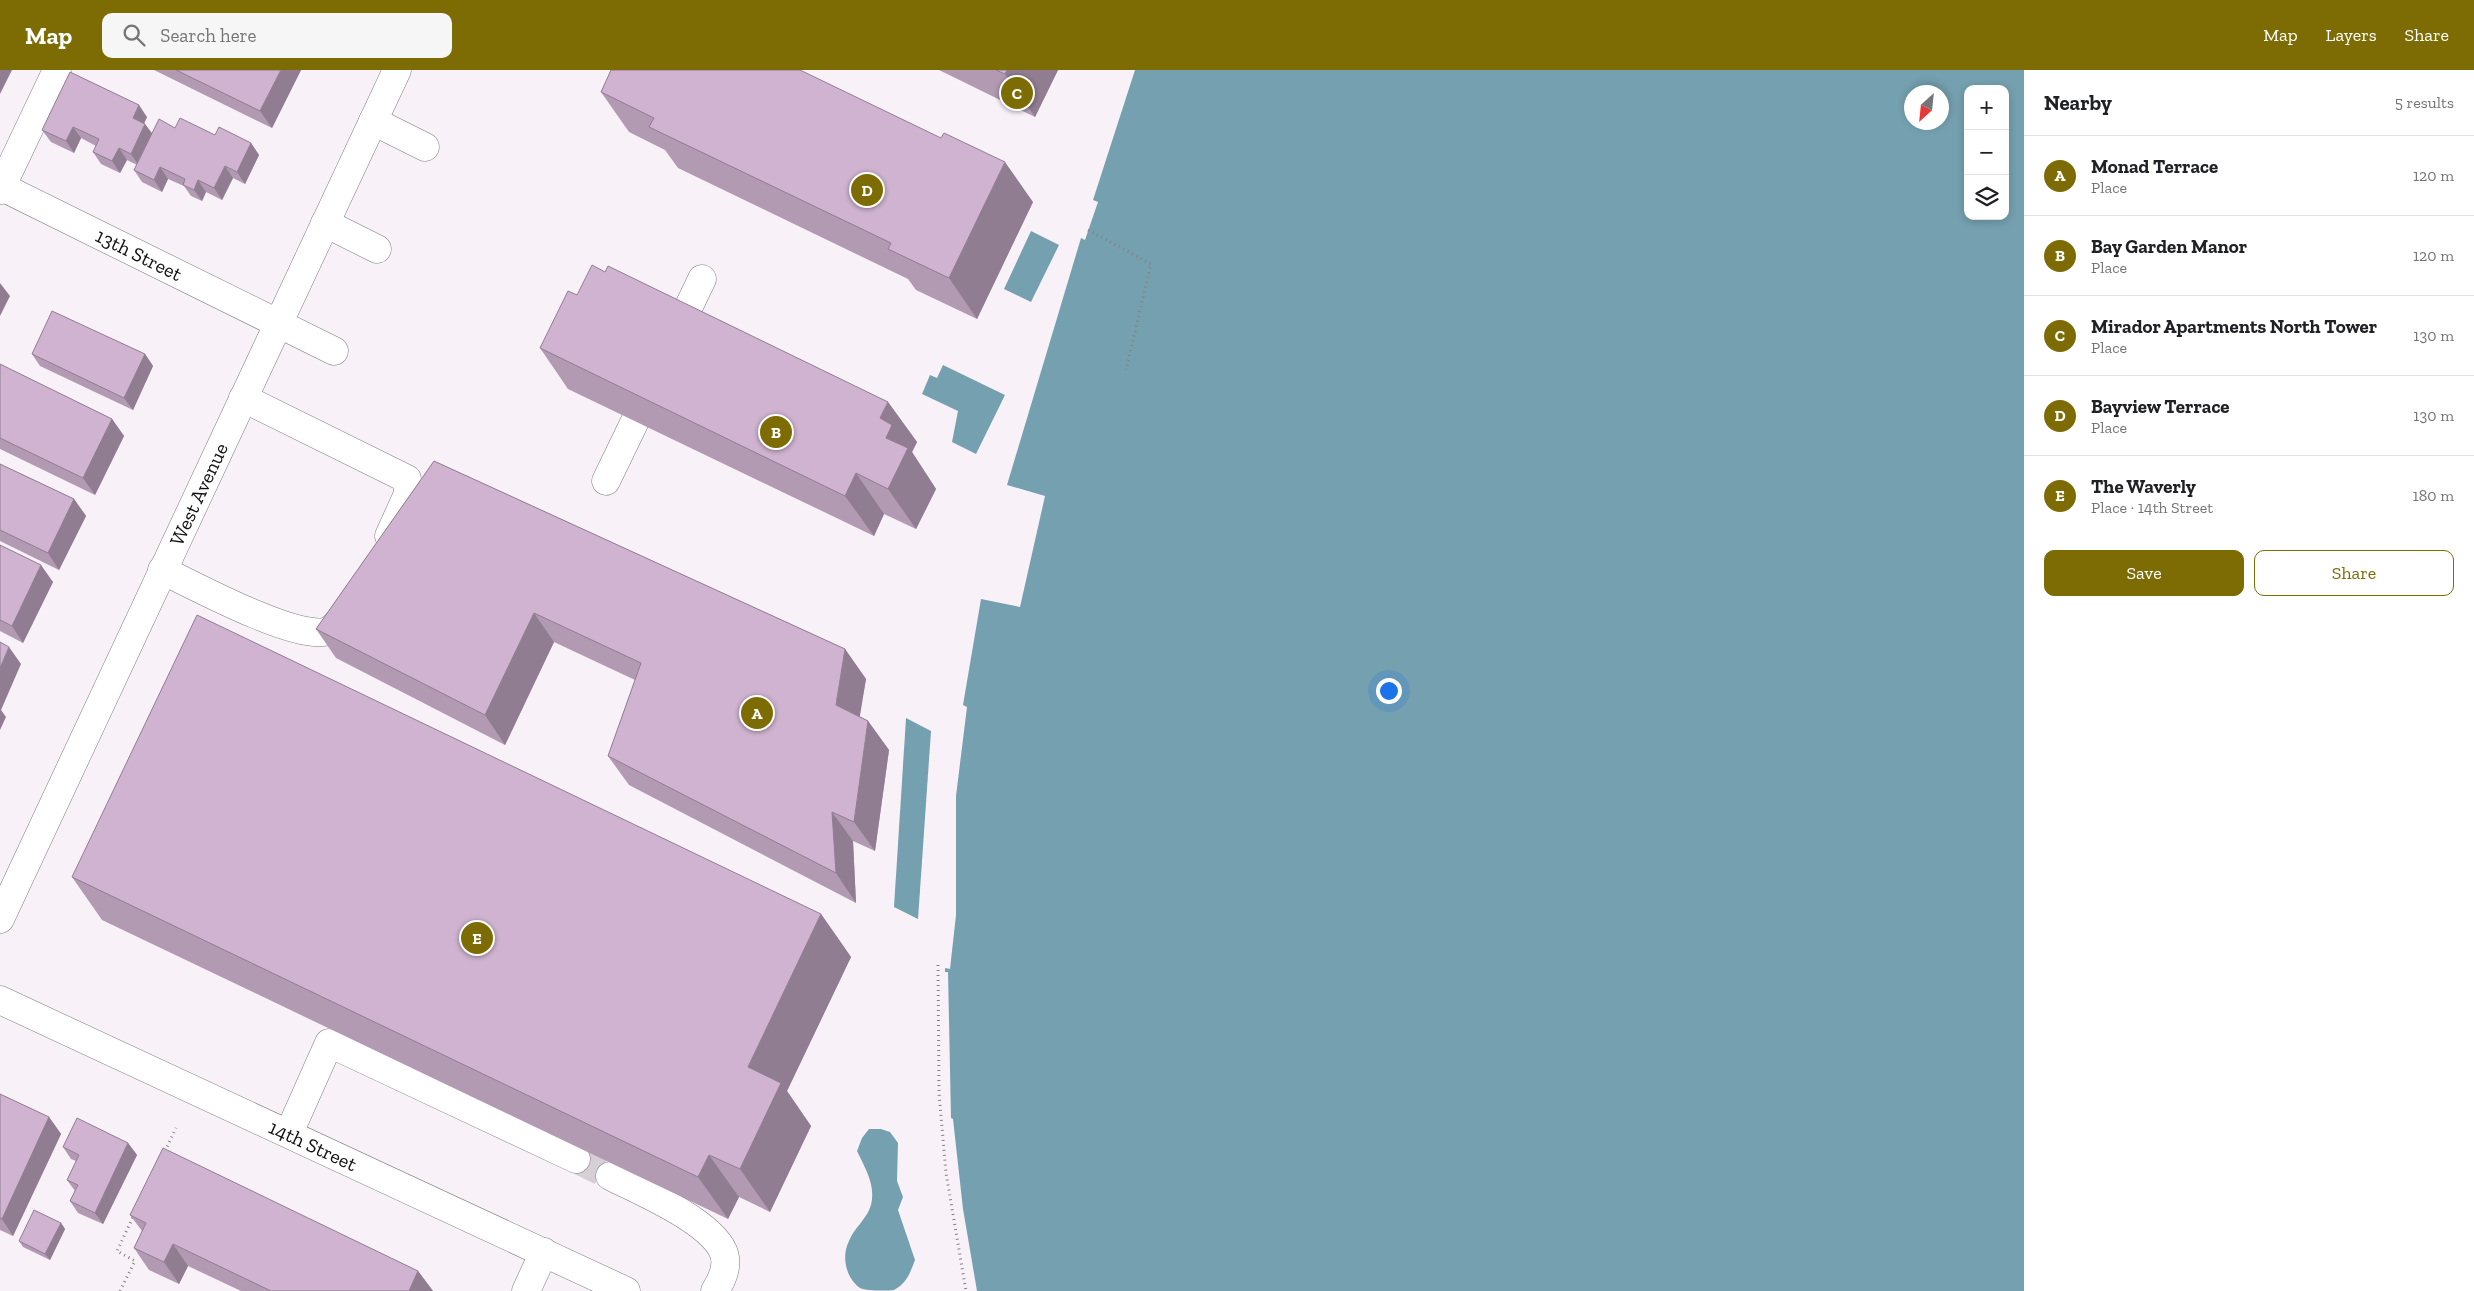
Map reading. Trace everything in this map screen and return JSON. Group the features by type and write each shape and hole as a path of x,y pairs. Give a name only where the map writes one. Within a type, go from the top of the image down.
{"street":[{"path":"1,187 57,70"},
{"name":"West Avenue","path":"0,919 277,323 397,70"},
{"path":"373,121 425,147"},
{"name":"13th Street","path":"1,187 334,351"},
{"path":"325,223 377,248"},
{"path":"679,328 702,279"},
{"path":"243,398 407,479 408,494 377,562"},
{"path":"606,481 635,421"},
{"path":"162,570 220,598 306,632 327,632 357,605 361,597"},
{"name":"14th Street","path":"0,1000 626,1291"},
{"path":"289,1134 332,1037 576,1159"},
{"path":"610,1176 671,1207 713,1236 724,1252 725,1268 715,1291"},
{"path":"526,1291 544,1252"}],"path":[{"path":"1088,230 1151,264 1126,370"},
{"path":"938,965 939,1093 946,1173 966,1291"},
{"path":"163,1154 176,1128"},
{"path":"120,1291 135,1261 117,1251 138,1207"}],"water":[{"path":"1135,70 2024,70 2024,1291 977,1291 963,1209 953,1119 951,1118 948,972 945,972 945,968 950,969 956,915 956,796 967,707 963,705 981,599 1020,607 1045,496 1007,485 1081,238 1085,240 1098,202 1093,200"},
{"path":"1031,231 1059,245 1031,302 1004,289"},
{"path":"943,365 1005,395 976,454 952,442 958,411 922,394 930,375 937,378"},
{"path":"906,718 931,731 918,919 894,907"},
{"path":"869,1129 881,1129 890,1132 898,1143 897,1181 903,1197 898,1210 915,1260 905,1281 894,1290 882,1291 860,1288 851,1279 846,1267 845,1254 849,1241 867,1215 871,1205 871,1184 857,1151 862,1138"}],"building":[{"path":"176,70 281,70 260,111"},
{"path":"611,70 800,70 941,138 944,133 1005,162 949,278 888,249 891,243 649,127 654,118 601,92"},
{"path":"996,70 1007,70 1005,74"},
{"path":"70,72 139,105 133,118 145,124 131,154 119,148 112,161 93,152 99,139 73,127 66,141 42,130"},
{"path":"180,118 215,135 219,127 251,143 237,172 225,166 214,188 198,180 194,190 183,185 185,179 160,167 154,180 134,170 159,119 175,128"},
{"path":"592,265 605,272 608,266 888,402 880,418 892,425 886,438 908,448 888,489 856,473 845,496 540,348 568,291 577,295"},
{"path":"52,311 145,354 124,398 32,354"},
{"path":"0,364 112,419 83,478 0,438"},
{"path":"434,461 845,649 836,705 868,721 854,822 832,812 836,873 608,756 641,663 534,613 485,715 316,629"},
{"path":"0,464 74,499 48,553 0,530"},
{"path":"0,545 41,565 12,626 0,620"},
{"path":"197,615 821,914 748,1067 781,1083 740,1169 709,1155 698,1177 72,877"},
{"path":"0,642 9,647 0,668"},
{"path":"0,1094 49,1117 2,1219 0,1218"},
{"path":"77,1118 128,1143 95,1213 70,1201 78,1185 67,1180 79,1155 63,1147"},
{"path":"163,1148 418,1271 409,1291 271,1291 173,1244 164,1262 134,1248 146,1223 130,1215"},
{"path":"34,1210 61,1223 45,1254 19,1241"}],"tunnel":[{"path":"576,1159 610,1176"}],"place":[{"name":"Mirador Apartments North Tower","path":"1017,93"},
{"name":"Bayview Terrace","path":"867,190"},
{"name":"Bay Garden Manor","path":"776,432"},
{"name":"Monad Terrace","path":"757,713"},
{"name":"The Waverly","path":"477,938"}]}
